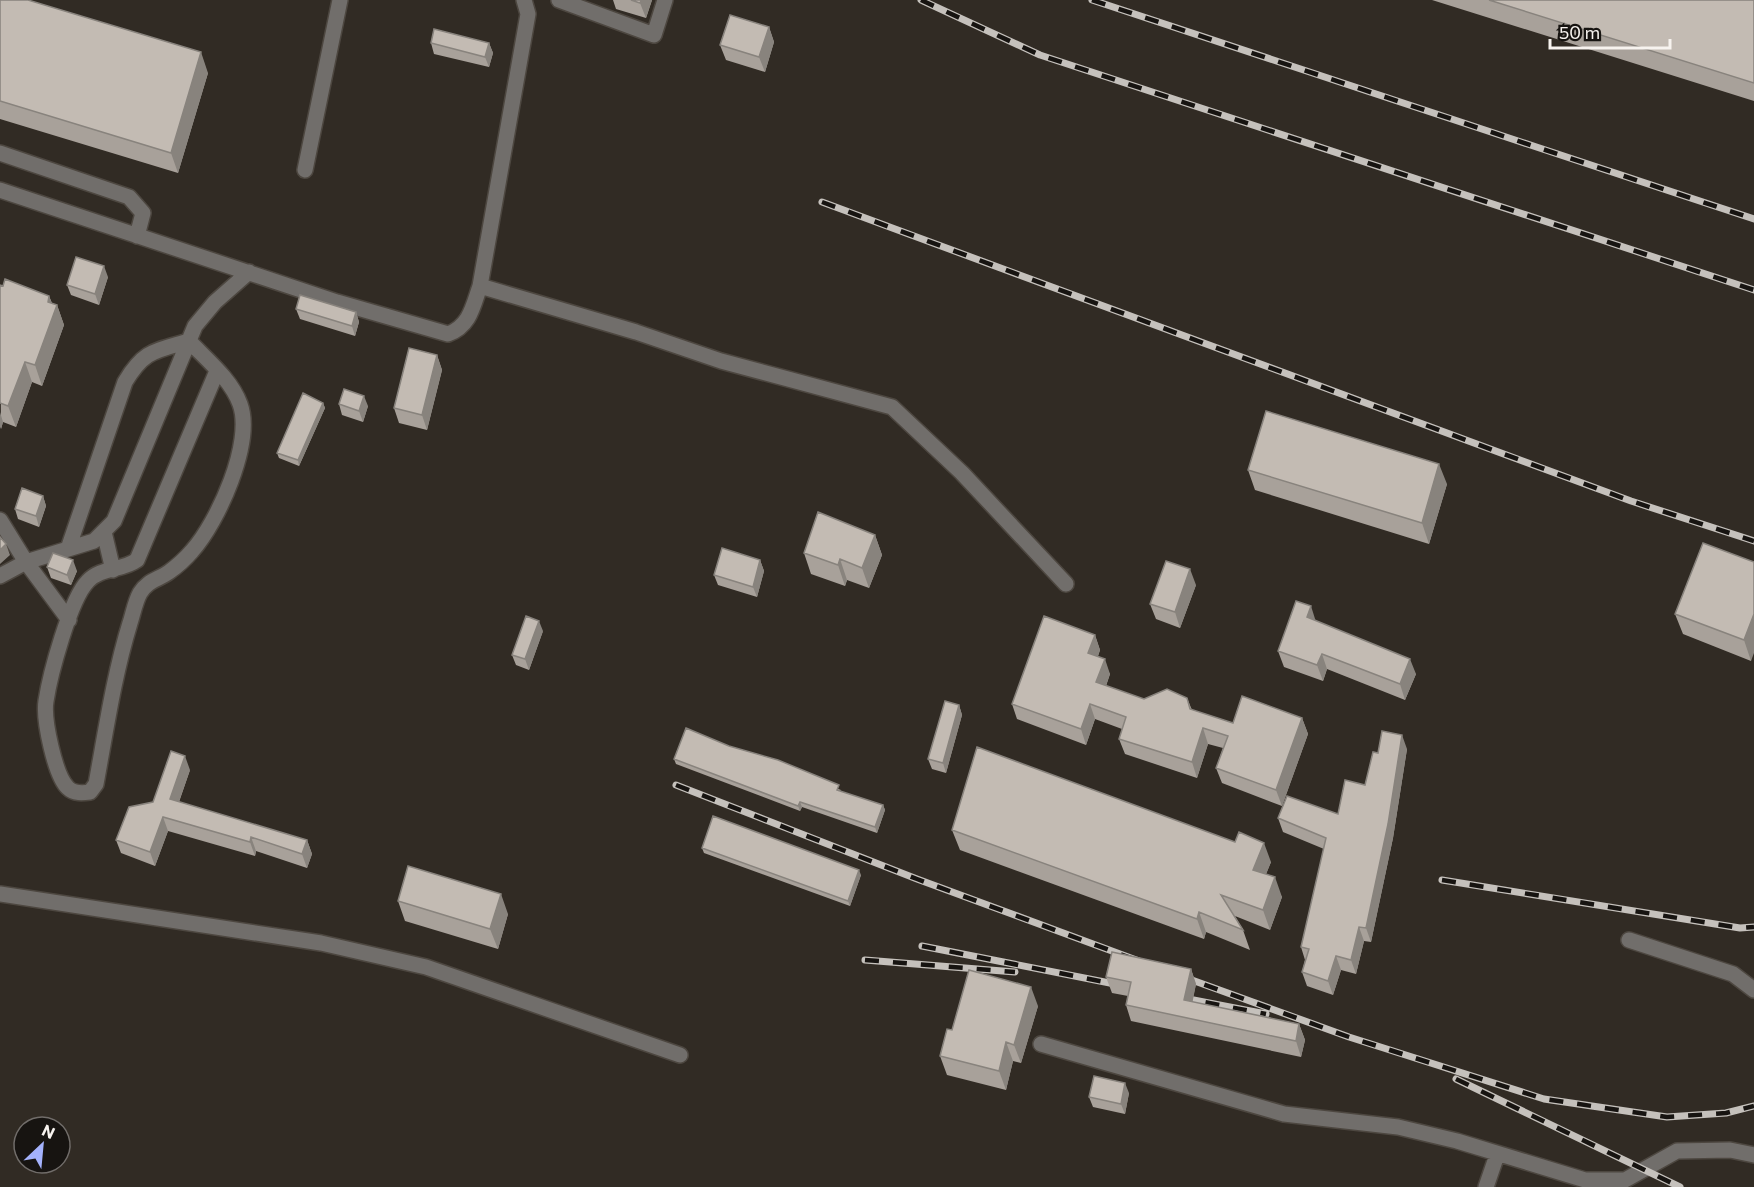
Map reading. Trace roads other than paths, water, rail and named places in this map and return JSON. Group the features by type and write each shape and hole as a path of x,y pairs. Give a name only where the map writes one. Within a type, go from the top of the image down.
{"street":[{"path":"305,170 338,19 340,0"},
{"path":"0,190 337,302 448,334 458,330 467,322 480,286 528,14 524,0"},
{"path":"559,0 654,35 664,0"},
{"path":"0,153 129,196 142,213 137,236"},
{"path":"0,576 27,562 94,541 105,532 114,521 189,340 206,311 249,272"},
{"path":"480,286 636,332 721,361 892,406 962,473 1066,584"},
{"path":"189,340 217,370 233,390 241,405 243,421 238,462 212,521 192,551 167,574 149,582 139,594 124,643 96,783 90,792 80,794 68,788 54,761 45,704 69,620 75,602 88,581 102,572 128,567 137,560 217,370"},
{"path":"68,549 125,382 137,362 152,352 189,340"},
{"path":"0,520 69,620"},
{"path":"105,532 113,570"},
{"path":"0,894 321,943 426,967 680,1055"},
{"path":"1629,940 1733,974 1754,990"},
{"path":"1041,1044 1284,1113 1398,1127 1585,1180 1624,1180 1677,1151 1730,1150 1754,1155"},
{"path":"1486,1187 1497,1155"}],"railway":[{"path":"921,0 1040,55 1754,290"},
{"path":"1092,0 1754,219"},
{"path":"822,202 1631,501 1754,541"},
{"path":"676,785 917,879 1139,961"},
{"path":"1442,880 1740,928 1754,927"},
{"path":"922,946 1125,986"},
{"path":"865,960 1015,972"},
{"path":"1178,975 1349,1037 1544,1099 1667,1117 1726,1113 1754,1106"},
{"path":"1178,997 1266,1014"},
{"path":"1456,1079 1680,1187"}]}
